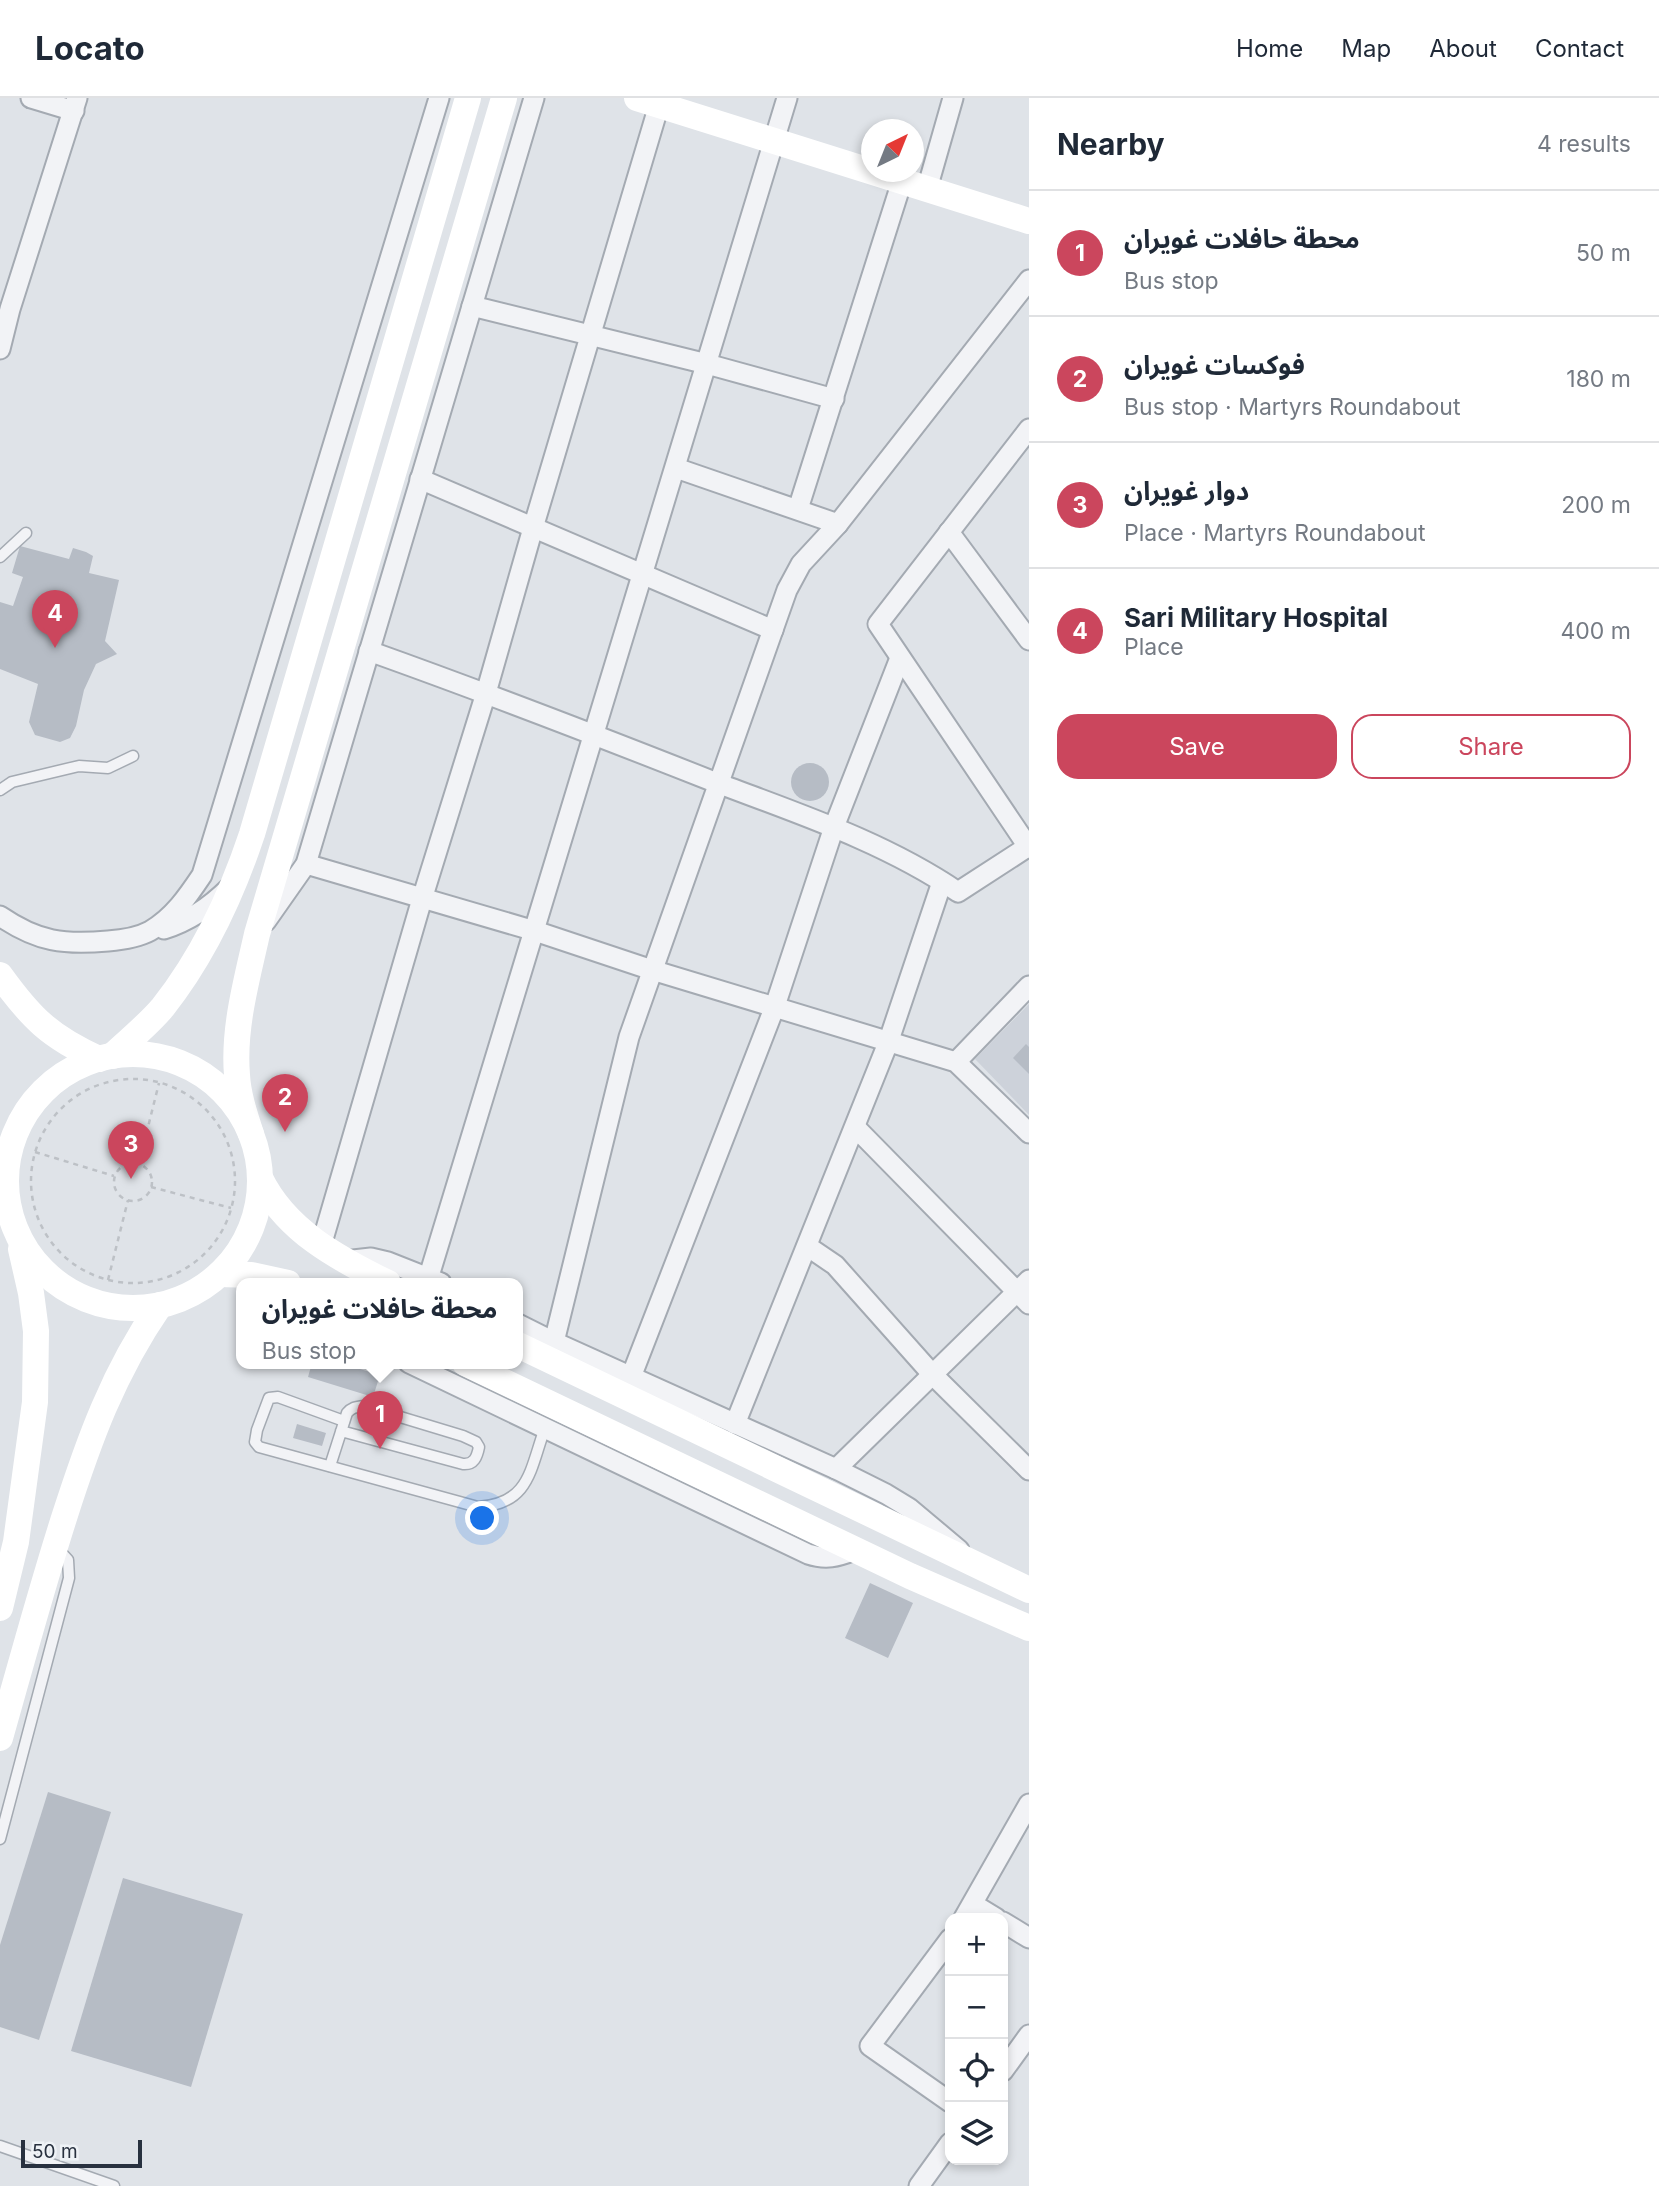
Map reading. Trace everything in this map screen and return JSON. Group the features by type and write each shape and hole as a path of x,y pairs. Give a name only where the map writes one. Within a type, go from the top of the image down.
{"main road":[{"path":"7,1198 5,1182 9,1149 31,1104 61,1076 105,1057 161,1009 186,975 221,915 237,879 468,98"},
{"path":"17,1234 25,1249 47,1275 76,1295 109,1306 134,1308 160,1306 198,1290 220,1274 237,1254 250,1230 258,1204 260,1178 237,1077 236,1057 245,990 257,934 504,98"},
{"path":"645,100 861,168"},
{"path":"905,182 1029,221"},
{"path":"0,975 45,1028 62,1041 105,1057 159,1057 195,1071 236,1107 251,1135"},
{"path":"0,1171 31,1293 37,1369 20,1520 0,1608"},
{"path":"260,1178 268,1195 281,1211 321,1246 378,1278"},
{"path":"220,1274 265,1278"},
{"path":"0,1738 83,1458 105,1400 130,1351 160,1306"},
{"path":"523,1347 735,1436 1029,1590"},
{"path":"473,1369 539,1416 718,1484 749,1513 855,1550 1029,1628"},
{"path":"718,1484 735,1436"}],"street":[{"path":"0,349 5,307 76,104 31,98"},
{"path":"148,933 175,911 202,875 439,98"},
{"path":"257,934 306,864 534,98"},
{"path":"436,1278 535,931 787,98"},
{"path":"927,189 953,98"},
{"path":"321,1246 590,335 645,100"},
{"path":"798,509 902,182"},
{"path":"554,1342 629,1037 787,590 801,564 838,524 1029,280"},
{"path":"472,306 707,364 834,399"},
{"path":"369,651 486,693 834,827 919,867 958,892 1029,847 878,624 949,532 1027,438"},
{"path":"676,468 838,524"},
{"path":"420,479 773,630"},
{"path":"949,532 1028,635"},
{"path":"631,1377 775,1006 834,827 900,658"},
{"path":"306,864 535,931 652,970 956,1062 1029,1133"},
{"path":"0,916 18,929 59,943 82,944 116,940 167,929 200,913 237,879"},
{"path":"735,1436 888,1043 942,881"},
{"path":"956,1062 1029,986"},
{"path":"836,1469 932,1374 1025,1292 855,1127"},
{"path":"807,1246 835,1265 932,1374 1029,1470"},
{"path":"344,1261 371,1258 430,1278"},
{"path":"523,1326 631,1377 735,1436 836,1469 909,1508 976,1564"},
{"path":"424,1369 539,1416 749,1513"},
{"path":"969,1911 1029,1804"},
{"path":"1008,1925 1029,1938"},
{"path":"945,1946 870,2046 945,2098"},
{"path":"1008,2064 1029,2035"},
{"path":"919,2186 945,2150"}],"lane":[{"path":"0,558 26,533"},
{"path":"0,790 12,782 79,766 108,768 133,756"},
{"path":"330,1466 343,1426 351,1408 364,1406 463,1436 476,1442 479,1447 472,1463 463,1464 343,1426 274,1397 267,1401 257,1430 256,1442 260,1447 471,1506 489,1506 508,1501 520,1490 539,1416"},
{"path":"0,1839 69,1578 68,1560 55,1546"},
{"path":"0,2146 114,2186"}],"path":[{"path":"120,1080 159,1083 197,1102 223,1135 231,1155 234,1176 231,1208 224,1228 212,1245 189,1267 150,1282 108,1280 84,1271 64,1256 41,1226 31,1189 35,1152 53,1118 83,1092 120,1080"},
{"path":"139,1163 159,1083"},
{"path":"35,1152 114,1176"},
{"path":"139,1163 149,1172 151,1187 142,1198 128,1200 117,1192 114,1176 124,1164 139,1163"},
{"path":"151,1187 231,1208"},
{"path":"108,1280 128,1200"}],"shaded area":[{"path":"1029,1004 1029,1115 975,1059"}],"building":[{"path":"20,546 69,559 73,548 86,552 93,556 89,573 119,580 105,641 117,654 96,664 84,690 76,726 70,738 60,742 35,735 29,722 38,684 0,669 0,602 13,606 23,577 12,573"},
{"path":"810,763 824,768 829,782 824,796 810,801 796,796 791,782 796,768"},
{"path":"1026,1044 1029,1047 1029,1074 1013,1058"},
{"path":"310,1369 360,1369 380,1375 373,1397 308,1377"},
{"path":"297,1424 326,1433 322,1446 293,1438"},
{"path":"870,1583 913,1603 888,1658 845,1638"},
{"path":"48,1792 111,1812 39,2040 0,2027 0,1945"},
{"path":"123,1878 243,1914 191,2087 71,2051"}],"place":[{"name":"Sari Military Hospital","path":"55,648"},
{"name":"فوكسات غويران","path":"285,1132"},
{"name":"دوار غويران","path":"131,1179"},
{"name":"محطة حافلات غويران","path":"380,1449"}]}
